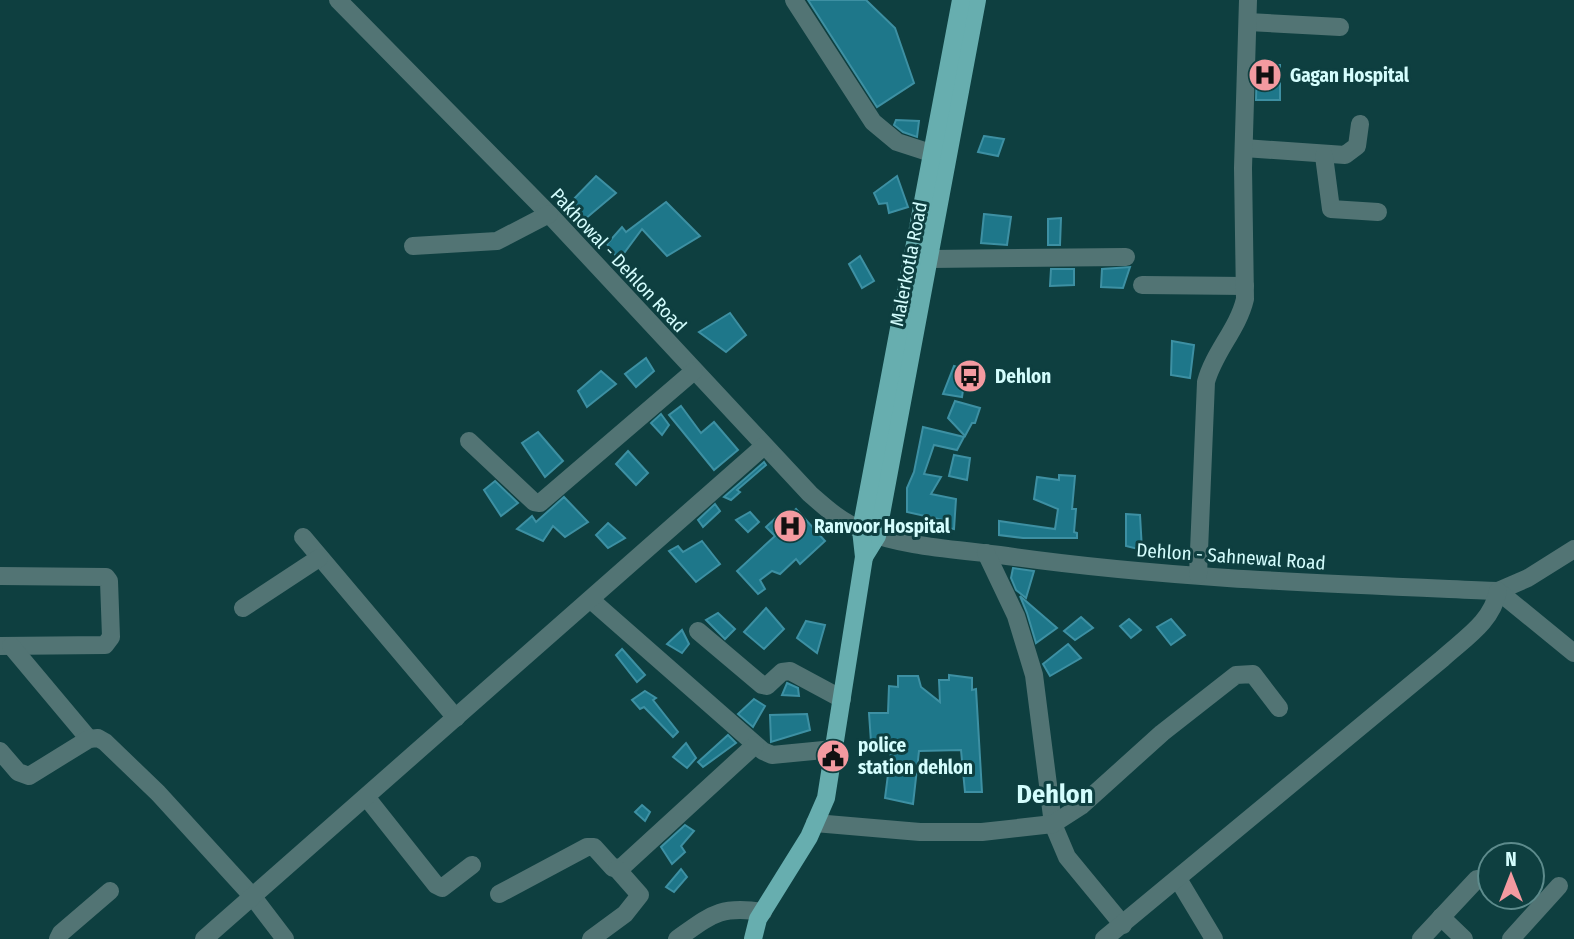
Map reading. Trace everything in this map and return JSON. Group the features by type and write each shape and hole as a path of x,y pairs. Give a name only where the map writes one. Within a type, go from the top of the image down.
{"main road":[{"name":"Malerkotla Road","path":"869,533 961,0"},
{"name":"Malerkotla Road","path":"869,533 930,260 977,0"},
{"path":"753,939 763,912 815,823 826,798 869,533"}],"street":[{"name":"Pakhowal - Dehlon Road","path":"338,0 549,214 764,446 835,516 869,533"},
{"path":"794,0 873,122 897,142 934,154"},
{"path":"1198,575 1206,382 1214,360 1241,314 1245,286 1244,148 1248,0"},
{"path":"1248,22 1340,27"},
{"path":"1244,148 1324,156 1345,155 1353,152 1358,142 1360,124"},
{"path":"1324,156 1331,209 1378,212"},
{"path":"413,246 497,241 549,214"},
{"path":"930,260 1126,257"},
{"path":"1142,285 1245,286"},
{"path":"468,441 534,502 541,503 694,371"},
{"path":"204,939 368,798 764,446"},
{"name":"Dehlon - Sahnewal Road","path":"869,533 909,543 1078,566 1498,591 1528,578 1574,549"},
{"path":"303,537 456,718"},
{"path":"986,553 1020,628 1034,675 1053,824 1067,857 1122,925"},
{"path":"243,608 319,558"},
{"path":"0,576 99,576 109,581 111,637 107,644 5,646"},
{"path":"1104,939 1478,626 1495,606 1498,591 1573,652"},
{"path":"591,600 755,745 772,755 834,749"},
{"path":"698,631 762,685 766,686 782,672 790,671 842,699"},
{"path":"5,646 89,739"},
{"path":"815,823 920,832 982,832 1053,824 1081,806 1163,733 1236,675 1253,674 1279,708"},
{"path":"0,751 18,772 29,776 89,739 98,738 111,747 253,897 285,939"},
{"path":"617,869 755,745"},
{"path":"368,798 436,886 442,888 472,865"},
{"path":"499,894 587,847 594,848 640,895 625,914 591,939"},
{"path":"1178,879 1214,939"},
{"path":"1421,939 1476,880"},
{"path":"1511,939 1559,886"},
{"path":"58,939 61,933 110,891"},
{"path":"677,939 722,911 736,908 763,912"},
{"path":"1441,917 1464,939"}],"building":[{"path":"808,0 866,0 895,28 914,83 877,107"},
{"path":"1257,65 1280,65 1280,100 1256,100"},
{"path":"896,120 919,121 917,137 894,125"},
{"path":"984,136 1004,139 998,156 978,152"},
{"path":"596,176 616,193 578,225 568,205"},
{"path":"897,176 908,207 889,213 887,203 879,204 874,193"},
{"path":"666,202 700,236 667,256 642,229 619,260 607,244 622,227 626,232"},
{"path":"984,214 1011,217 1007,245 981,243"},
{"path":"1061,218 1060,245 1048,245 1048,219"},
{"path":"860,256 874,281 862,288 849,264"},
{"path":"1130,267 1123,288 1101,287 1102,269"},
{"path":"1051,269 1074,269 1074,285 1050,286"},
{"path":"730,313 746,335 726,352 699,332"},
{"path":"1172,341 1194,345 1190,378 1171,375"},
{"path":"646,358 654,371 636,387 625,374"},
{"path":"954,366 966,370 962,397 943,394"},
{"path":"601,371 616,384 587,407 578,391"},
{"path":"955,401 980,408 975,423 972,423 965,436 948,418"},
{"path":"681,406 701,433 714,422 738,450 714,470 669,415"},
{"path":"661,414 669,425 662,435 651,423"},
{"path":"923,427 964,437 957,450 934,445 924,474 941,477 931,494 956,499 954,529 942,527 943,520 907,512 907,488 914,472"},
{"path":"538,432 563,461 545,477 522,443"},
{"path":"628,451 648,473 636,485 616,464"},
{"path":"954,455 970,458 967,480 949,476"},
{"path":"764,462 766,465 737,490 740,492 731,500 724,497"},
{"path":"1059,475 1075,476 1072,509 1076,509 1074,532 1077,533 1077,538 999,535 999,521 1055,529 1058,509 1034,499 1037,477 1059,480"},
{"path":"495,481 518,503 501,516 484,490"},
{"path":"564,497 588,522 565,537 553,526 543,541 517,529 532,516 536,522"},
{"path":"715,504 720,511 703,527 698,520"},
{"path":"796,509 825,541 800,564 796,559 780,574 772,571 760,580 765,589 758,594 737,571 775,536 766,527 779,515 784,520"},
{"path":"750,512 759,522 748,532 736,520"},
{"path":"1126,514 1140,515 1142,550 1126,546"},
{"path":"608,523 625,538 608,548 596,535"},
{"path":"702,541 720,564 696,582 669,551 678,546 683,552"},
{"path":"1013,568 1034,571 1026,598 1016,590 1011,578"},
{"path":"1020,596 1057,628 1036,643 1027,613"},
{"path":"766,608 784,629 764,649 744,632"},
{"path":"718,613 735,629 725,639 706,620"},
{"path":"1081,617 1093,628 1075,640 1064,631"},
{"path":"1129,619 1141,630 1131,638 1120,626"},
{"path":"1171,619 1185,635 1171,645 1157,627"},
{"path":"806,621 825,625 817,653 797,638"},
{"path":"682,630 689,644 682,653 667,644"},
{"path":"1068,644 1081,658 1050,676 1043,664"},
{"path":"622,649 645,675 637,682 616,655"},
{"path":"949,675 972,678 972,690 976,689 982,792 965,792 961,750 919,751 913,804 885,798 891,751 877,752 879,741 871,742 869,713 888,713 889,686 898,687 898,676 918,676 921,687 940,702 939,680 949,680"},
{"path":"787,683 798,688 799,696 782,695"},
{"path":"645,691 656,698 653,700 678,732 673,737 644,707 640,709 632,700"},
{"path":"754,699 765,706 753,727 738,714"},
{"path":"807,714 810,730 771,742 770,715"},
{"path":"728,735 736,743 703,767 698,762"},
{"path":"686,743 696,758 687,768 673,757"},
{"path":"642,805 650,812 645,821 635,812"},
{"path":"685,825 694,831 681,846 685,852 672,864 661,847"},
{"path":"681,869 687,877 674,892 666,887"}],"place":[{"name":"Gagan Hospital","path":"1265,75"},
{"name":"Dehlon","path":"970,376"},
{"name":"Ranvoor Hospital","path":"790,526"},
{"name":"police station dehlon","path":"833,756"}],"district":[{"name":"Dehlon","path":"1055,794"}]}
